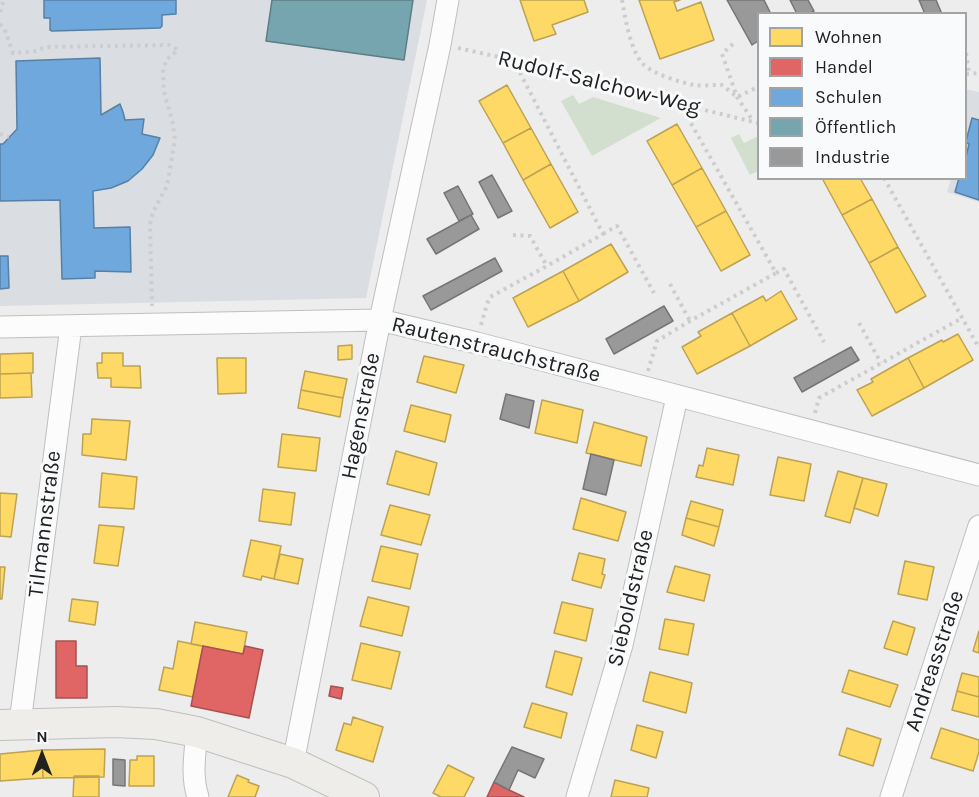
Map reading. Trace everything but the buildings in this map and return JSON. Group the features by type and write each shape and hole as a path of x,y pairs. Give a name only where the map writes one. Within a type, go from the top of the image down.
{"main road":[{"path":"10,724 116,722 156,724 197,732 293,763 364,797"}],"street":[{"name":"Hagenstraße","path":"293,763 380,320 448,0"},
{"name":"Rautenstrauchstraße","path":"0,327 380,320 979,475"},
{"name":"Tilmannstraße","path":"10,724 71,326"},
{"name":"Sieboldstraße","path":"577,797 622,645 677,397"},
{"name":"Andreasstraße","path":"891,797 979,526"},
{"path":"197,732 194,768 198,797"}],"path":[{"path":"0,12 4,0"},
{"path":"622,0 624,18 634,49 642,64 660,74 695,85 722,85 737,98 757,123"},
{"path":"0,24 4,28 13,53 36,51 46,47 169,45 178,50 166,60 163,72 164,92 175,140 167,186 153,212 150,224 152,324"},
{"path":"733,44 722,54 737,98"},
{"name":"Rudolf-Salchow-Weg","path":"440,45 601,80 680,104 757,123"},
{"path":"514,61 603,234"},
{"path":"967,73 979,73"},
{"path":"737,98 757,88"},
{"path":"680,104 776,273"},
{"path":"0,134 9,137"},
{"path":"885,180 979,348"},
{"path":"477,344 490,297 617,226 654,293"},
{"path":"513,235 530,236 547,266"},
{"path":"643,388 657,341 784,269 824,342"},
{"path":"670,284 690,321"},
{"path":"811,431 819,398 962,318"},
{"path":"859,323 881,363"}],"shaded area":[{"path":"0,0 427,0 366,298 0,306"},
{"path":"967,89 979,92 979,202 947,192 951,180 967,180"}],"green space":[{"path":"573,95 579,104 593,97 661,118 592,156 561,101"},
{"path":"739,134 744,143 757,136 757,172 750,175 731,138"}]}
